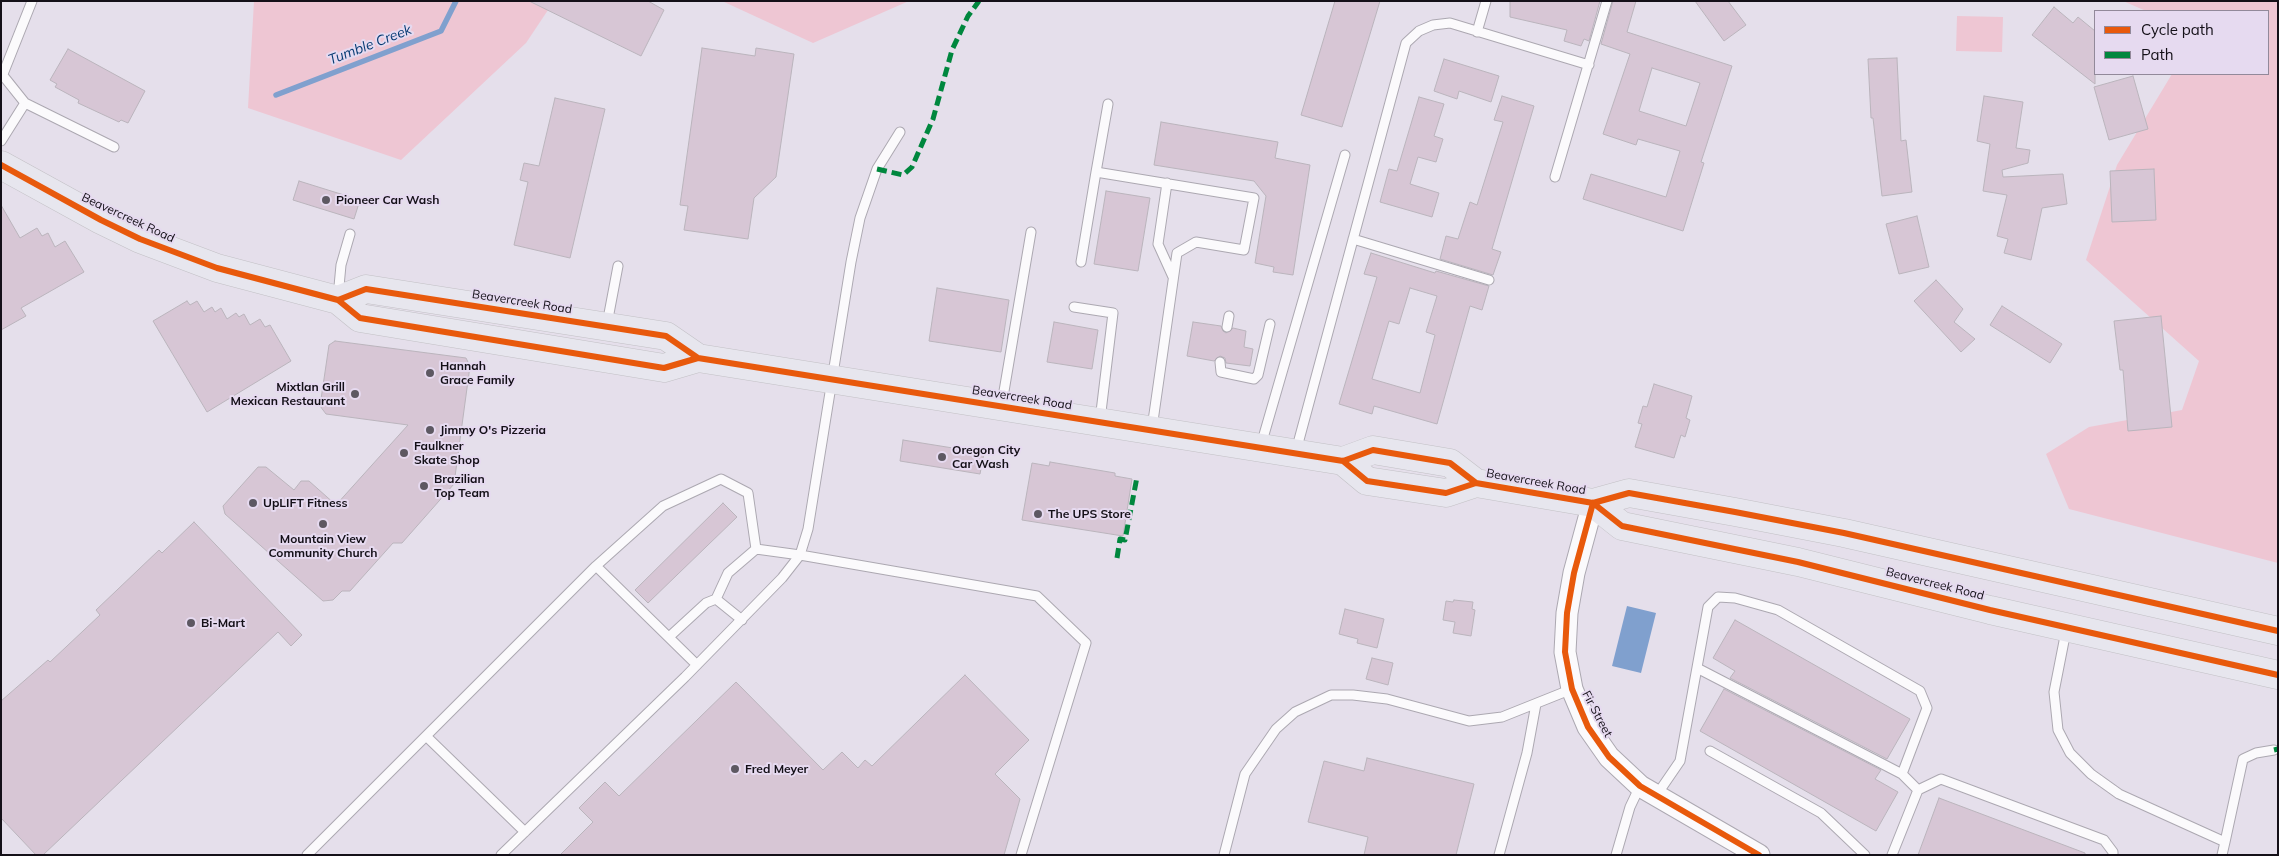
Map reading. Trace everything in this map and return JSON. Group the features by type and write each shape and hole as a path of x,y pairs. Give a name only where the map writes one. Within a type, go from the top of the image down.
{"main road":[{"name":"Beavercreek Road","path":"1,165 101,220 148,242 216,268 338,300 360,318 664,368 698,358 1343,461 1373,450 1450,463 1476,483 1593,503 1629,492 1716,508 1844,533 2278,631"},
{"name":"Beavercreek Road","path":"338,300 366,288 666,336 698,358"},
{"path":"456,334 510,329 585,341 601,337 606,327"},
{"name":"Beavercreek Road","path":"1593,503 1622,526 1798,562 2067,627 2278,675"}],"street":[{"name":"Fir Street","path":"1593,503 1580,545 1566,613 1565,652 1572,689 1588,727 1609,757 1648,792 1759,855"}],"lane":[{"path":"32,1 2,73 25,104 114,147"},
{"path":"1478,32 1486,1"},
{"path":"1555,177 1607,1"},
{"path":"1295,453 1406,43 1419,31 1433,25 1450,24 1589,65"},
{"path":"1,141 25,104"},
{"path":"1081,262 1108,104"},
{"path":"502,855 742,620 782,578 800,554 808,529 851,262 860,218 877,169 900,132"},
{"path":"1260,448 1345,155"},
{"path":"1096,172 1254,198 1244,250 1196,242 1177,253 1152,430"},
{"path":"1167,184 1158,244 1173,277"},
{"path":"1002,406 1031,232"},
{"path":"338,300 341,265 350,234"},
{"path":"1353,240 1489,280"},
{"path":"606,327 618,266"},
{"path":"1074,307 1113,312 1099,422"},
{"path":"1227,327 1229,316"},
{"path":"1220,362 1221,372 1254,379 1258,374 1270,324"},
{"path":"307,855 596,566 663,506 721,479 748,493 756,550"},
{"path":"668,637 706,603 716,599 728,573 756,550 800,554 1037,596 1086,643 1021,855"},
{"path":"596,566 697,665"},
{"path":"1616,855 1630,807 1680,761 1708,607 1718,597 1735,598 1778,610 1920,691 1927,708 1902,774"},
{"path":"716,599 742,620"},
{"path":"2067,627 2054,692 2058,730 2070,754 2090,774 2119,794 2225,842"},
{"path":"1697,668 1902,774 1918,790"},
{"path":"1224,855 1245,774 1276,729 1294,712 1331,695 1353,695 1387,699 1470,721 1502,717 1536,704 1550,696 1572,689"},
{"path":"1500,855 1527,753 1536,704"},
{"path":"427,737 525,832"},
{"path":"2222,855 2243,760 2256,753 2274,750"},
{"path":"1710,751 1821,813 1865,855"},
{"path":"1892,855 1918,790 1941,779 2104,840 2113,852 2113,855"}],"shaded area":[{"path":"254,1 554,1 526,43 401,160 248,108"},
{"path":"722,1 909,1 813,43"},
{"path":"2123,1 2278,1 2278,563 2069,509 2046,454 2089,427 2182,410 2199,361 2086,260 2117,165 2171,75 2269,75 2269,10 2144,10"},
{"path":"1957,16 2003,17 2002,52 1956,51"}],"water":[{"path":"1627,606 1656,613 1641,673 1612,666"}],"building":[{"path":"529,1 648,1 664,10 641,56"},
{"path":"1335,1 1380,1 1342,127 1301,115"},
{"path":"1510,1 1600,1 1589,41 1584,39 1581,46 1564,41 1567,30 1510,17"},
{"path":"1613,1 1636,1 1627,32 1732,66 1701,162 1704,163 1683,231 1583,199 1591,174 1666,197 1680,151 1638,139 1636,145 1603,134 1630,54 1601,44","holes":["1652,68 1700,83 1686,126 1639,111"]},
{"path":"1695,1 1728,1 1746,25 1724,41"},
{"path":"2054,7 2073,23 2078,17 2094,30 2095,84 2032,35"},
{"path":"702,48 755,56 756,48 794,54 776,177 754,198 748,239 684,230 688,206 680,205"},
{"path":"68,49 145,91 128,123 121,120 119,122 78,103 79,100 55,87 57,84 50,80"},
{"path":"1897,58 1901,141 1906,140 1912,192 1882,196 1873,118 1871,118 1868,59"},
{"path":"1444,59 1499,76 1491,102 1459,91 1457,99 1434,91"},
{"path":"2133,76 2148,129 2109,140 2094,87"},
{"path":"1502,96 1534,106 1492,249 1501,252 1493,275 1440,259 1446,236 1458,239 1470,202 1477,205 1503,122 1494,120"},
{"path":"1984,96 2023,102 2016,148 2030,150 2028,163 2002,170 2003,177 2063,174 2067,204 2042,208 2031,260 2004,253 2008,239 1997,236 2007,195 1983,191 1990,144 1977,141"},
{"path":"1419,97 1444,104 1434,136 1443,139 1436,162 1418,157 1410,184 1439,193 1432,217 1380,202 1389,169 1397,171"},
{"path":"555,98 605,109 570,258 514,245 528,182 520,180 524,163 539,166"},
{"path":"1161,122 1278,142 1275,158 1310,165 1293,275 1273,272 1274,267 1255,263 1266,196 1254,181 1154,165"},
{"path":"2154,169 2156,220 2112,222 2110,171"},
{"name":"Pioneer Car Wash","path":"299,181 360,200 354,219 293,200"},
{"path":"1106,191 1150,198 1138,271 1094,264"},
{"path":"1,205 20,238 37,228 42,236 48,233 55,247 65,241 84,272 21,308 26,316 1,330"},
{"path":"1917,216 1929,267 1899,274 1886,224"},
{"path":"1371,253 1435,273 1436,271 1489,286 1482,310 1470,306 1437,424 1374,406 1372,414 1339,404 1377,277 1364,274","holes":["1410,288 1437,296 1426,332 1435,335 1420,393 1372,379 1389,321 1399,324"]},
{"path":"1936,280 1963,309 1954,322 1975,339 1961,352 1914,301"},
{"path":"937,288 1009,300 1001,352 929,341"},
{"path":"187,301 190,305 197,301 204,312 212,307 215,312 221,308 227,319 236,313 239,317 244,314 250,325 260,319 265,327 270,325 291,361 207,412 153,321"},
{"path":"2002,306 2062,344 2050,363 1990,325"},
{"path":"2161,316 2172,427 2128,431 2123,370 2120,370 2114,321"},
{"path":"1054,322 1098,330 1092,369 1047,362"},
{"path":"1193,322 1221,326 1226,333 1233,328 1246,331 1244,347 1253,349 1250,366 1226,363 1225,358 1220,356 1214,361 1187,356"},
{"path":"335,341 466,358 470,366 454,484 402,543 393,543 350,591 342,591 333,600 323,601 225,514 223,506 258,467 266,467 294,490 301,481 309,481 336,505 408,425 326,414 320,406 329,345"},
{"path":"1654,384 1692,396 1686,418 1690,420 1685,437 1681,435 1674,458 1635,447 1642,424 1638,423 1643,406 1647,407"},
{"name":"Oregon City Car Wash","path":"903,440 984,453 980,474 900,461"},
{"path":"1050,462 1115,473 1115,476 1132,479 1123,536 1022,520 1032,463 1049,466"},
{"path":"723,503 737,517 648,603 635,590"},
{"path":"194,522 302,635 291,646 278,632 43,855 36,855 1,818 1,701 48,660 50,662 100,615 96,610 159,550 162,553"},
{"path":"1454,600 1473,602 1472,609 1475,610 1471,636 1453,633 1455,622 1443,620 1446,601 1453,602"},
{"path":"1345,609 1384,619 1377,648 1357,643 1358,639 1339,634"},
{"path":"1735,620 1910,719 1887,759 1730,678 1735,671 1713,658"},
{"path":"1372,658 1393,663 1388,685 1366,679"},
{"name":"Fred Meyer","path":"965,675 1029,740 995,774 1020,799 1004,855 560,855 593,822 579,808 605,782 619,796 736,682 823,770 842,752 858,768 865,760 872,766"},
{"path":"1724,689 1881,770 1875,779 1898,792 1876,831 1700,731"},
{"path":"1367,758 1474,784 1456,855 1364,855 1368,837 1308,822 1324,761 1364,771"},
{"path":"1939,798 2085,853 2085,855 1918,855"}],"waterway":[{"name":"Tumble Creek","path":"276,95 441,31 456,1"}],"marked path":[{"path":"877,169 903,175 912,167 933,119 952,50 968,16 979,1"},
{"path":"1117,558 1120,539 1125,540 1137,477"},
{"path":"2274,750 2278,749"}],"cycle path":[{"path":"1,165 101,220 140,239 217,268 338,300 360,318 664,368 698,358 1343,461 1373,450 1450,463 1476,483 1593,503 1629,493 1735,512 1844,533 2278,631"},
{"path":"338,300 366,289 666,336 698,358"},
{"path":"1343,461 1367,481 1446,493 1476,483"},
{"path":"1593,503 1622,526 1798,562 1990,610 2278,675"},
{"path":"1593,503 1574,573 1567,613 1565,652 1572,689 1588,727 1609,757 1640,786 1759,855"}],"place":[{"name":"Pioneer Car Wash","path":"326,200"},
{"name":"Hannah Grace Family","path":"430,373"},
{"name":"Mixtlan Grill Mexican Restaurant","path":"355,394"},
{"name":"Jimmy O's Pizzeria","path":"430,430"},
{"name":"Faulkner Skate Shop","path":"404,453"},
{"name":"Oregon City Car Wash","path":"942,457"},
{"name":"Brazilian Top Team","path":"424,486"},
{"name":"UpLIFT Fitness","path":"253,503"},
{"name":"The UPS Store","path":"1038,514"},
{"name":"Mountain View Community Church","path":"323,524"},
{"name":"Bi-Mart","path":"191,623"},
{"name":"Fred Meyer","path":"735,769"}]}
